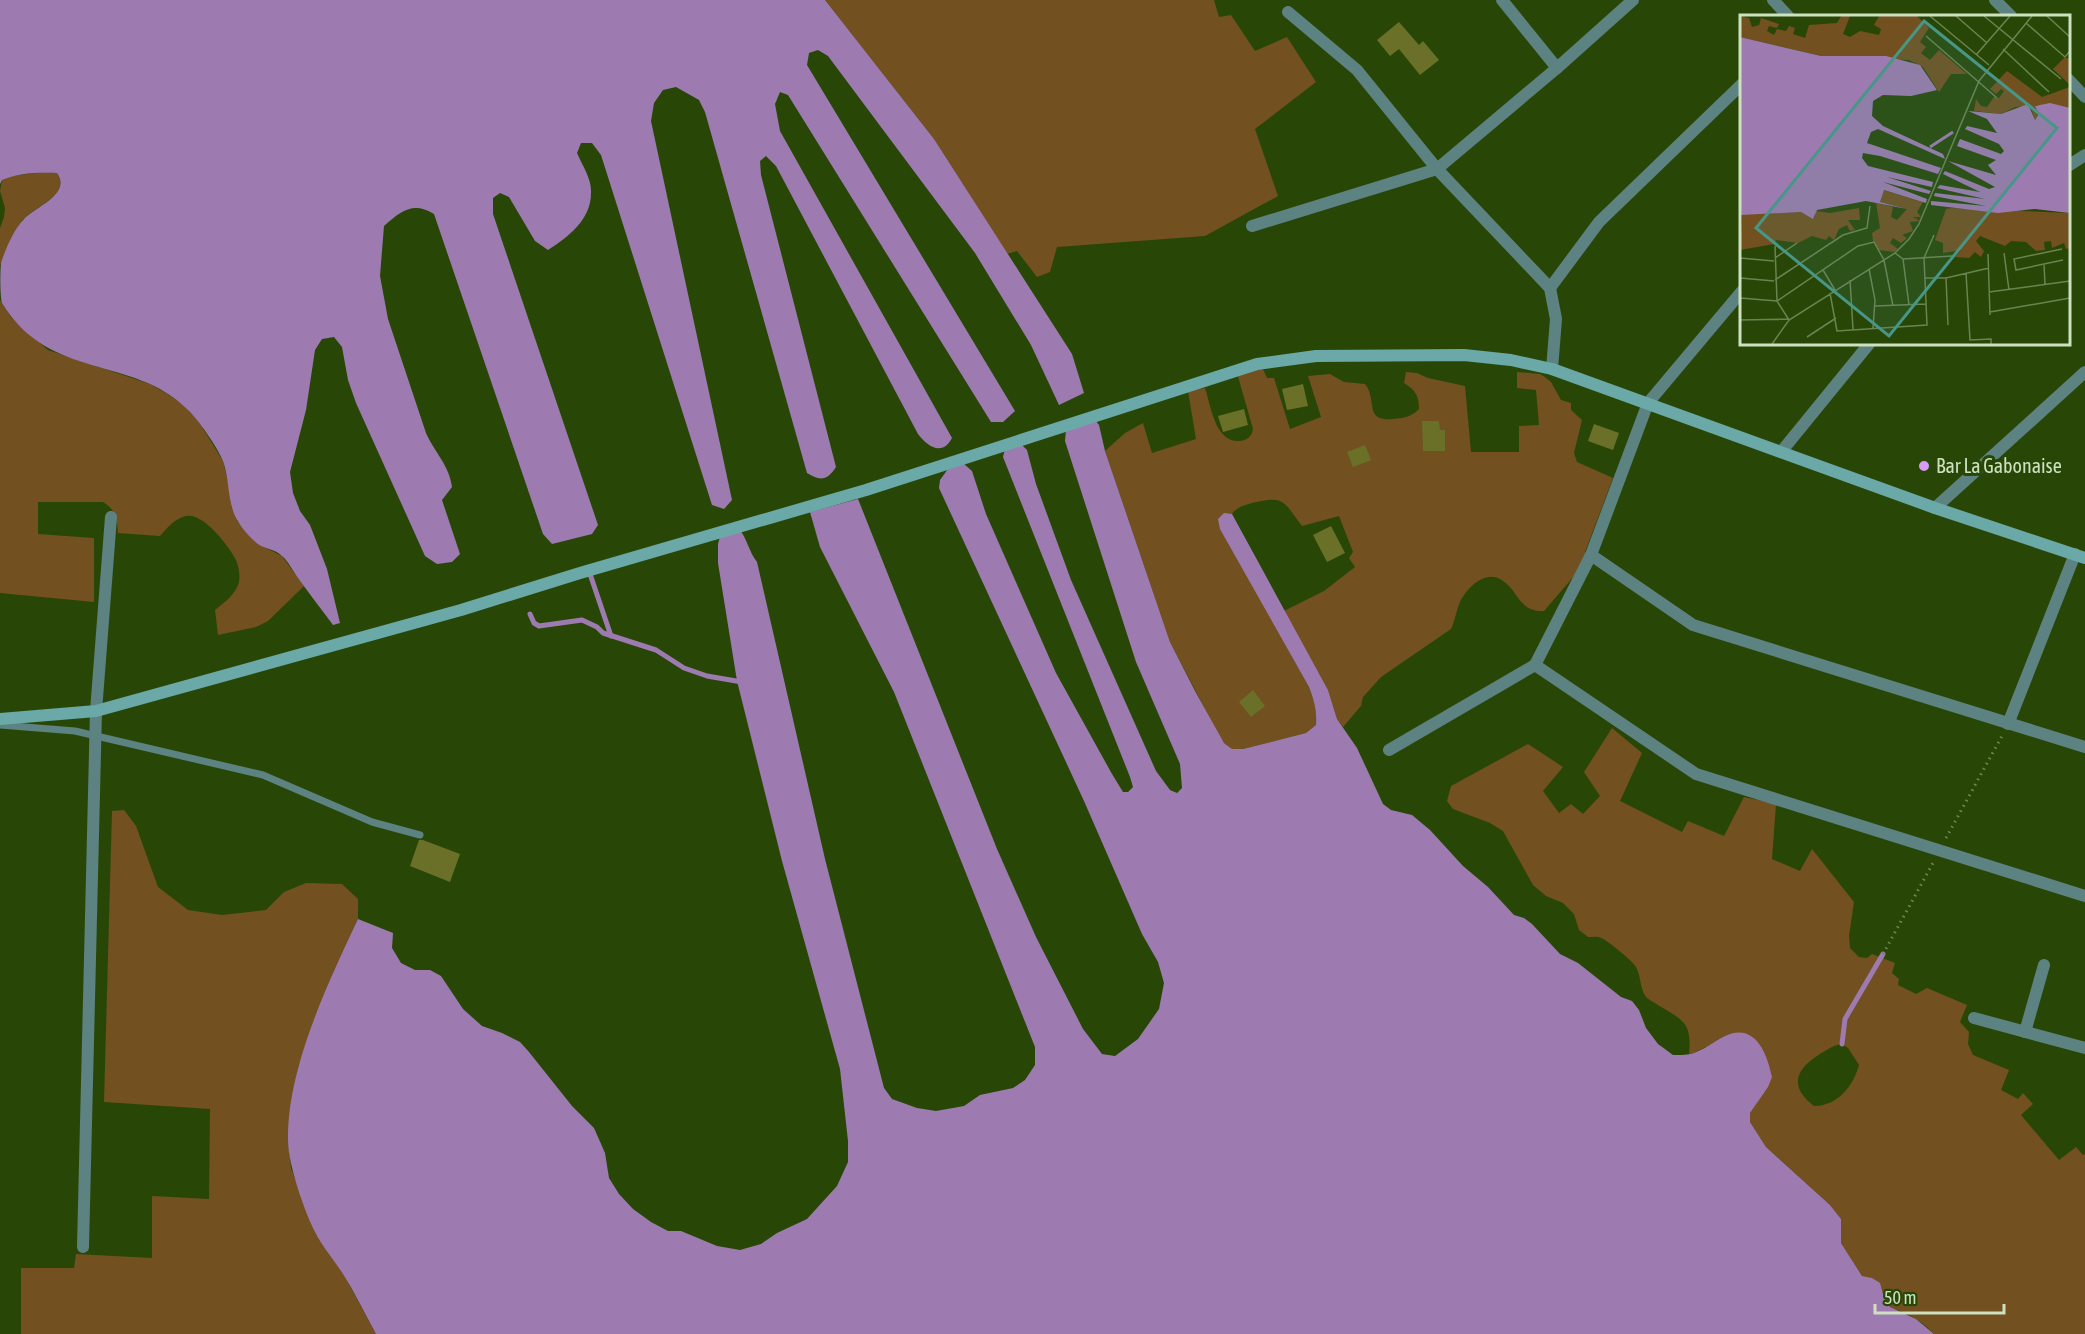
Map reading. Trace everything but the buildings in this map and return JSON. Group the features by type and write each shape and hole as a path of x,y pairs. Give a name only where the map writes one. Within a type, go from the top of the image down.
{"street":[{"path":"1502,0 1557,68"},
{"path":"1252,226 1437,169 1557,68 1633,0"},
{"path":"1773,0 1787,15"},
{"path":"1995,0 2010,15"},
{"path":"1288,12 1357,70 1437,169 1550,288 1556,319 1552,369"},
{"path":"2070,81 2085,97"},
{"path":"1550,288 1599,222 1740,86"},
{"path":"2070,165 2085,155"},
{"path":"1389,750 1535,665 1591,555 1648,403 1740,293"},
{"path":"1781,452 1868,345"},
{"path":"0,719 96,711 461,610 866,490 1257,364 1316,356 1464,355 1511,360 1552,369 1935,508 2080,556 2008,724"},
{"path":"1935,508 2085,372"},
{"path":"83,1247 95,737 111,517"},
{"path":"1591,555 1693,626 2085,747"},
{"path":"1535,665 1696,774 2085,896"},
{"path":"2025,1032 2044,965"},
{"path":"1974,1018 2085,1048"}],"lane":[{"path":"0,725 75,731 263,775 372,822 420,835"}],"shaded area":[{"path":"0,0 825,0 934,139 1072,354 1084,393 1059,405 1031,345 975,253 828,56 818,50 809,53 807,65 1015,411 1003,422 991,422 788,95 780,92 775,104 780,131 952,438 944,447 935,448 918,434 776,166 766,156 760,161 761,175 836,467 830,475 823,478 807,473 705,112 699,100 676,87 663,90 654,103 651,121 732,500 724,509 712,505 601,155 592,143 581,143 577,153 590,183 590,203 577,227 563,239 548,250 535,241 509,197 500,193 493,198 493,214 598,525 592,534 552,544 543,534 434,214 420,208 407,210 384,226 380,276 388,319 426,433 450,479 452,487 442,500 460,554 452,562 437,564 425,556 356,403 348,380 342,347 334,337 322,339 315,350 306,410 290,472 293,493 300,511 310,525 327,569 340,623 333,625 284,558 277,552 258,544 241,526 232,509 223,461 202,426 187,409 165,392 142,381 67,357 43,345 21,328 2,303 1,263 10,240 29,214 56,194 60,181 57,173 36,173 8,178 2,180 0,184"},
{"path":"825,0 1214,0 1219,17 1231,15 1255,51 1287,37 1316,82 1255,129 1278,196 1205,236 1057,247 1050,272 1037,277 1017,251 1007,254 934,139"},
{"path":"44,172 57,173 60,181 59,188 55,195 21,222 0,265 0,228 5,208 0,191 2,180 11,176"},
{"path":"0,300 11,317 48,350 150,384 187,408 199,422 223,461 237,521 260,545 282,556 304,586 268,621 256,627 218,635 215,610 235,590 239,582 239,574 233,554 207,524 193,516 186,516 175,521 160,536 118,533 115,515 111,508 103,502 38,502 38,534 94,538 94,602 0,593"},
{"path":"1262,367 1267,378 1274,378 1290,429 1321,417 1308,376 1330,374 1344,382 1365,384 1369,390 1374,413 1384,419 1407,417 1419,409 1416,393 1404,383 1406,372 1465,386 1471,452 1519,452 1519,426 1539,425 1536,390 1517,388 1517,372 1540,374 1551,382 1561,400 1571,403 1571,410 1582,420 1574,453 1577,462 1613,478 1585,552 1587,561 1544,611 1528,608 1500,579 1488,577 1476,582 1463,597 1451,629 1381,677 1363,697 1361,706 1343,727 1337,719 1328,690 1284,611 1324,591 1355,567 1349,558 1353,552 1339,516 1302,526 1287,506 1277,500 1252,503 1238,508 1232,514 1224,514 1221,529 1309,687 1316,715 1316,725 1306,733 1243,749 1232,749 1224,743 1217,732 1170,642 1105,451 1125,433 1143,423 1152,453 1196,439 1188,391 1205,388 1215,422 1220,430 1232,440 1247,439 1251,436 1253,429 1237,373"},
{"path":"1095,420 1099,425 1105,451 1170,642 1224,743 1232,749 1243,749 1306,733 1316,725 1316,720 1315,706 1309,687 1220,529 1218,519 1224,513 1232,514 1328,690 1337,719 1357,748 1383,804 1391,810 1412,815 1430,830 1463,866 1488,887 1514,915 1532,924 1560,954 1578,963 1621,997 1632,1001 1639,1010 1646,1028 1658,1044 1673,1055 1691,1054 1735,1033 1752,1036 1767,1058 1772,1077 1768,1087 1750,1113 1750,1122 1766,1147 1830,1205 1841,1219 1841,1243 1862,1276 1880,1283 1884,1298 1890,1307 1916,1319 1934,1334 376,1334 340,1269 315,1232 294,1174 288,1140 289,1112 294,1084 311,1026 358,919 393,933 392,948 401,963 415,970 430,970 441,976 463,1009 482,1026 520,1042 572,1106 594,1128 605,1153 609,1178 619,1194 633,1209 668,1231 681,1231 717,1246 740,1250 761,1244 777,1233 807,1219 837,1186 848,1162 840,1069 782,861 737,681 718,563 718,544 721,533 739,529 757,562 825,859 884,1088 892,1099 917,1108 936,1111 964,1106 980,1095 1013,1088 1025,1080 1035,1065 1035,1047 894,692 820,547 810,512 858,499 997,849 1036,937 1083,1029 1102,1054 1115,1056 1138,1039 1159,1009 1164,983 1158,962 1142,934 1084,801 939,488 940,480 950,466 964,464 972,471 986,514 1056,673 1112,774 1123,792 1128,792 1133,787 1130,777 1003,457 1005,449 1021,444 1027,450 1036,484 1071,580 1156,771 1170,790 1177,793 1182,788 1180,764 1136,662 1065,441 1066,430"},
{"path":"1612,728 1642,753 1620,801 1682,832 1688,821 1724,836 1744,797 1776,804 1772,859 1800,871 1812,849 1854,902 1849,936 1850,948 1859,957 1867,958 1872,954 1895,963 1892,973 1899,979 1898,985 1916,994 1927,988 1967,1005 1960,1022 1969,1032 1968,1044 1973,1055 2009,1070 2001,1090 2018,1099 2023,1093 2033,1104 2021,1115 2059,1160 2076,1147 2083,1155 2085,1154 2085,1334 1934,1334 1916,1319 1889,1306 1885,1302 1879,1284 1862,1276 1841,1243 1841,1219 1830,1205 1766,1147 1750,1122 1750,1113 1758,1101 1725,1036 1689,1055 1689,1036 1684,1024 1646,997 1634,965 1604,939 1588,937 1579,930 1574,914 1563,903 1546,896 1533,885 1503,831 1490,823 1453,809 1447,801 1451,786 1528,744 1563,767 1543,791 1559,813 1571,804 1583,814 1600,796 1584,772","holes":["1842,1044 1848,1048 1859,1065 1853,1081 1837,1099 1814,1106 1806,1099 1798,1085 1801,1072 1812,1060 1836,1045"]},
{"path":"124,810 136,826 158,887 188,910 222,915 266,910 284,892 306,883 342,884 358,899 358,919 313,1023 298,1068 288,1140 291,1168 315,1232 344,1275 376,1334 21,1334 21,1268 74,1268 76,1254 152,1258 152,1196 209,1199 210,1109 104,1102 112,811"}],"waterway":[{"path":"589,571 611,636"},
{"path":"530,614 534,623 539,626 582,620 597,627 603,633 656,650 684,668 707,676 742,682"},
{"path":"1842,1044 1845,1019 1883,954"}],"place":[{"name":"Bar La Gabonaise","path":"1924,466"}]}
